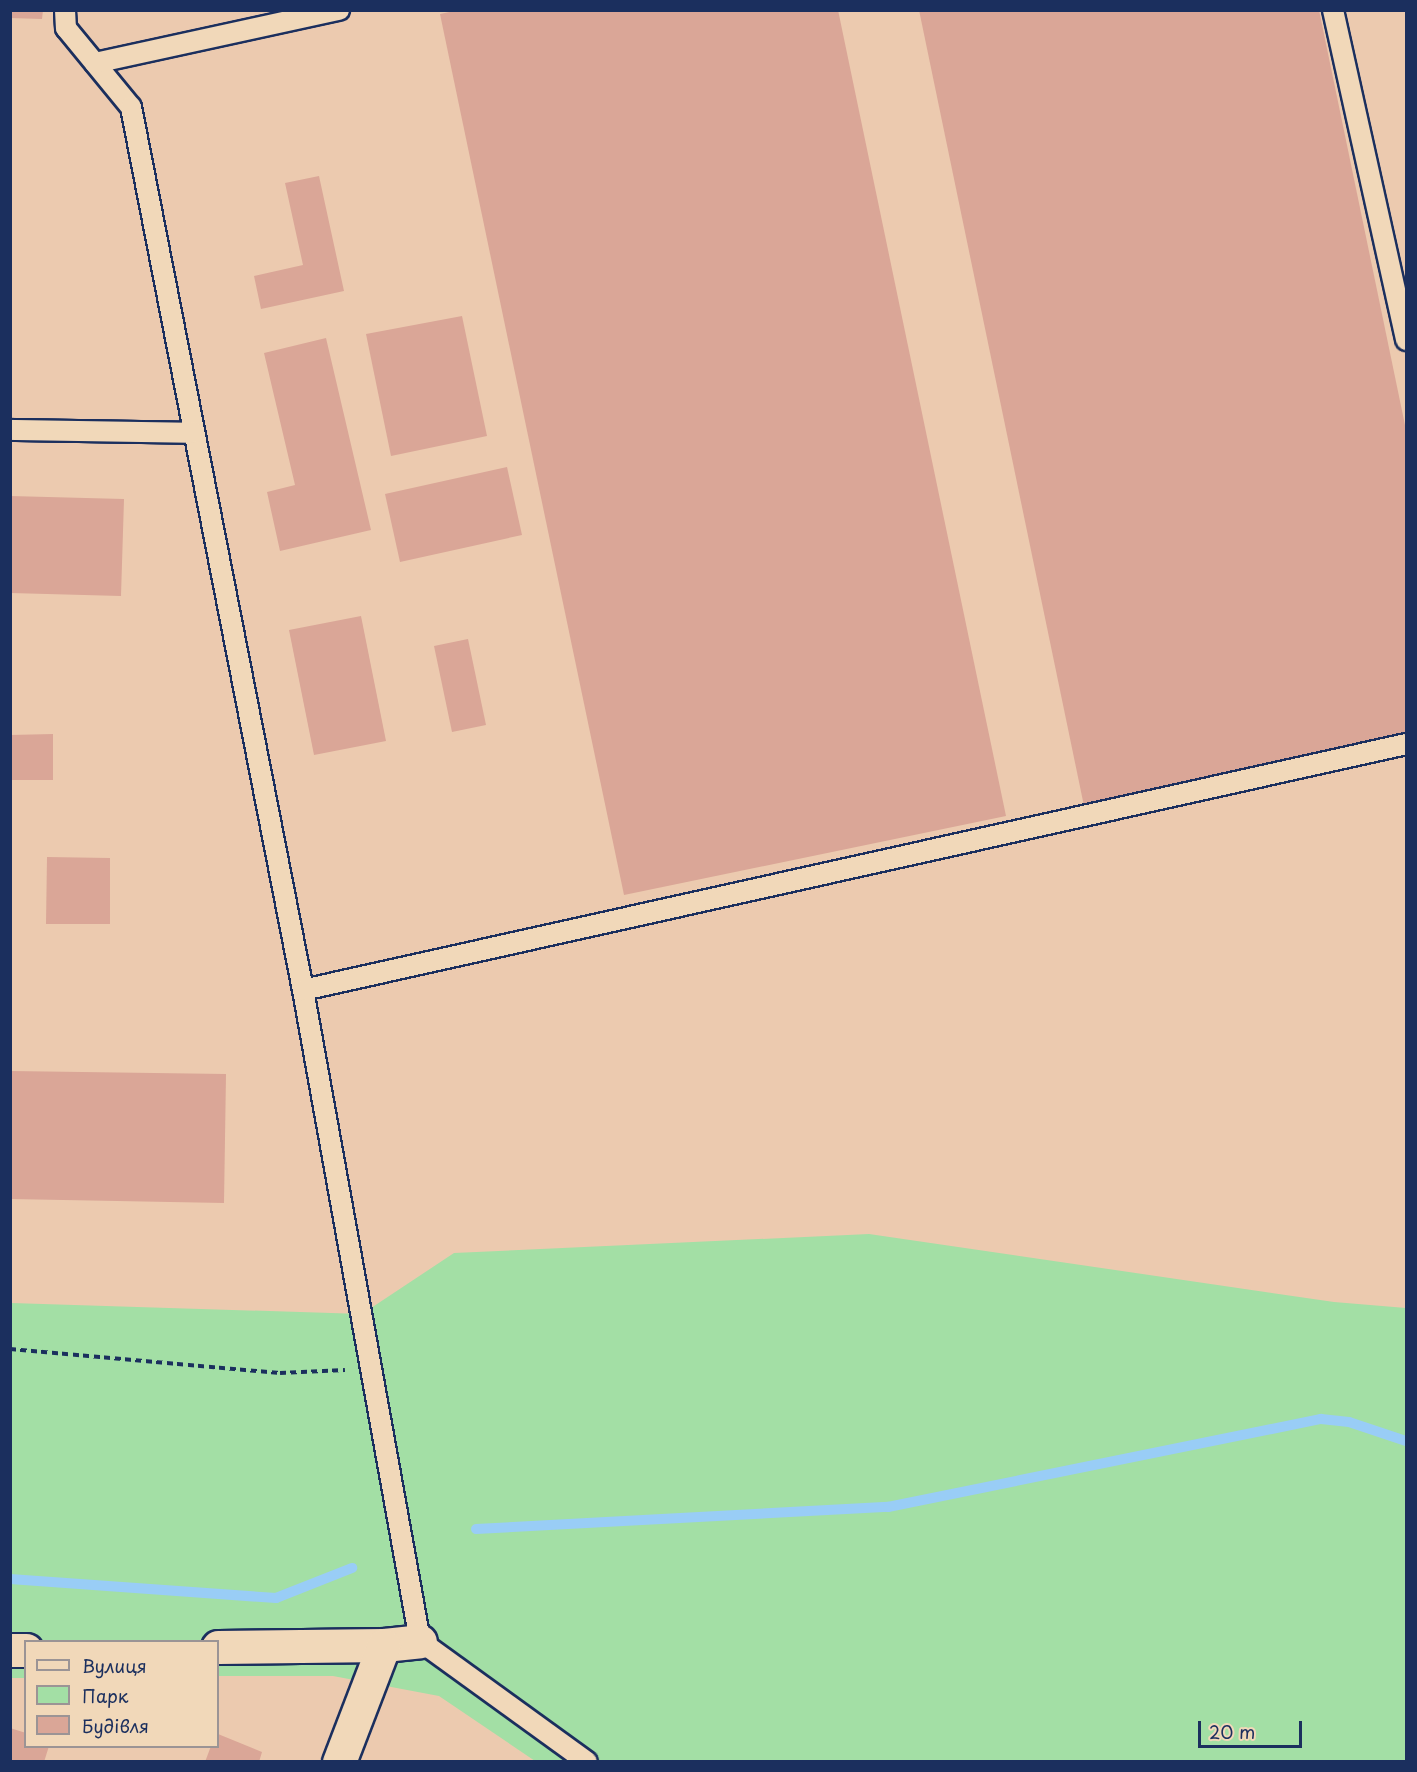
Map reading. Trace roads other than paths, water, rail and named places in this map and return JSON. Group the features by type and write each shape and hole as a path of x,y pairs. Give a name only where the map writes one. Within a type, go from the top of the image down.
{"street":[{"path":"219,1647 384,1645 420,1641"},
{"path":"339,1761 384,1645"}],"lane":[{"path":"65,10 66,28 131,107 303,990 420,1641 587,1761"},
{"path":"95,63 339,10"},
{"path":"1333,10 1407,340"},
{"path":"10,430 194,433"},
{"path":"303,990 1407,744"}],"waterway":[{"path":"476,1529 888,1507 1321,1419 1349,1422 1406,1441"},
{"path":"10,1579 276,1598 352,1568"}]}
